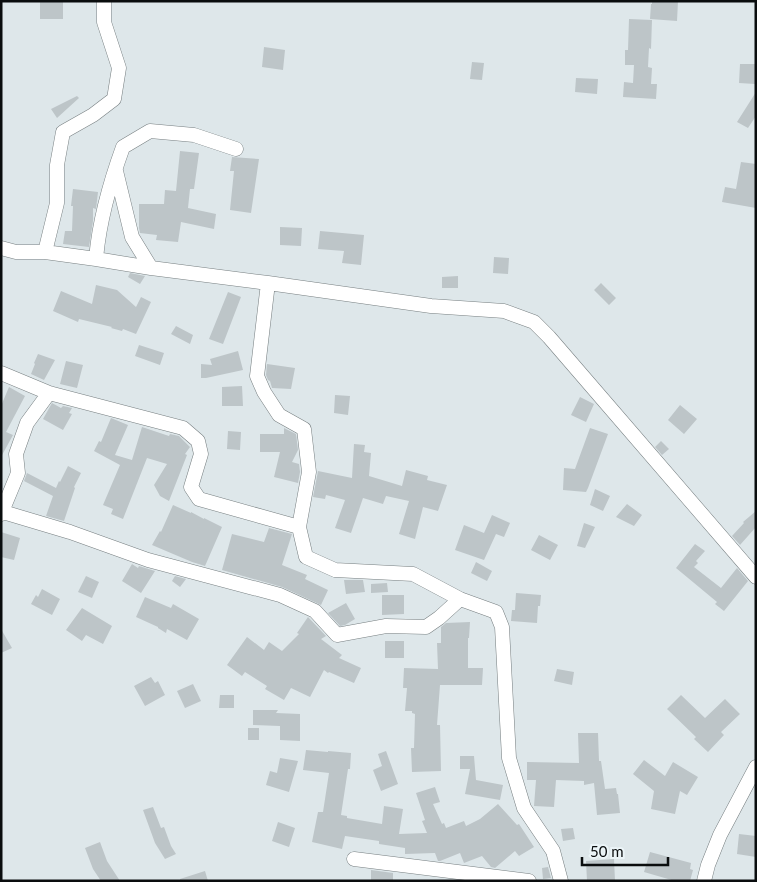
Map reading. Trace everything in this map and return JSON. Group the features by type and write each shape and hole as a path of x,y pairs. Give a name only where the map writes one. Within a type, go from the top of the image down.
{"street":[{"path":"45,252 57,203 57,165 63,132 93,115 114,99 119,68 104,22 104,1"},
{"path":"96,259 115,168 123,146 150,131 194,135 236,149"},
{"path":"115,168 132,236 151,268"},
{"path":"1,248 16,252 45,252 151,268 268,282 431,306 504,311 534,322 756,577"},
{"path":"268,282 257,376 264,392 279,415 304,429 310,472 299,527 306,557 335,570 413,574 460,600 496,612 502,627 509,758 524,808 553,851 561,881"},
{"path":"1,373 49,393 183,428 198,440 200,447 201,454 191,487 199,499 299,527"},
{"path":"49,393 27,423 16,454 18,473 2,513 70,532 148,560 280,595 315,611 337,635 386,626 426,627 460,600"},
{"path":"704,881 720,835 756,767"},
{"path":"354,859 529,881"}],"building":[{"path":"40,1 63,1 63,19 40,19"},
{"path":"652,1 678,1 677,21 650,19"},
{"path":"629,19 652,20 648,67 652,68 651,84 657,84 656,99 623,97 624,82 633,83 634,65 625,65 625,50 628,50"},
{"path":"264,47 285,50 283,70 262,67"},
{"path":"472,62 484,63 482,80 470,79"},
{"path":"740,64 756,64 755,84 739,83"},
{"path":"576,78 598,79 597,94 575,92"},
{"path":"756,92 756,116 748,128 737,122"},
{"path":"77,96 79,98 57,118 51,109"},
{"path":"180,151 199,153 194,189 190,189 188,208 216,214 214,229 181,222 178,242 156,240 157,235 140,233 139,204 164,204 165,190 176,191"},
{"path":"232,157 259,159 251,213 230,210 234,171 230,171"},
{"path":"741,162 756,164 756,208 722,202 725,187 736,189"},
{"path":"73,189 98,192 96,209 93,208 89,247 63,244 65,231 72,231 73,206 71,206"},
{"path":"280,227 302,228 301,246 280,245"},
{"path":"320,231 364,235 361,265 342,263 344,251 318,249"},
{"path":"494,257 509,258 508,274 493,273"},
{"path":"130,273 145,276 140,284 128,277"},
{"path":"458,276 458,288 442,288 442,277"},
{"path":"601,283 616,298 609,305 594,290"},
{"path":"96,285 117,290 136,307 141,297 151,302 136,334 123,329 122,331 79,319 78,322 53,311 61,291 92,304"},
{"path":"228,292 241,297 223,344 209,339"},
{"path":"176,326 193,335 190,344 171,334"},
{"path":"139,345 164,353 160,365 135,356"},
{"path":"238,351 243,370 201,378 201,364 212,365 210,359"},
{"path":"38,354 55,360 44,380 31,374"},
{"path":"66,361 83,365 77,388 60,384"},
{"path":"267,364 295,368 291,389 272,388 266,375"},
{"path":"242,386 243,406 222,406 222,387"},
{"path":"9,387 25,396 6,432 13,435 1,457 1,406"},
{"path":"335,395 350,396 348,415 334,413"},
{"path":"580,397 594,404 586,422 571,415"},
{"path":"52,403 61,408 63,406 72,408 69,413 72,414 63,430 43,419"},
{"path":"680,405 697,419 684,434 668,420"},
{"path":"111,418 128,425 115,455 132,460 142,427 169,436 170,434 179,436 190,447 185,454 187,455 169,501 160,496 154,485 167,464 147,458 123,519 111,514 113,509 103,505 120,465 94,451 99,441 101,442"},
{"path":"284,428 296,434 298,450 292,462 299,464 298,483 274,477 280,452 260,452 260,434 284,434"},
{"path":"590,428 608,434 588,488 586,492 563,490 564,468 575,469"},
{"path":"228,431 241,432 240,450 227,449"},
{"path":"661,441 669,449 662,455 655,447"},
{"path":"354,444 365,445 364,452 371,453 369,476 402,486 406,470 428,476 427,480 447,485 438,511 423,507 415,539 399,534 409,501 386,496 383,504 363,498 351,533 335,528 345,500 326,495 325,499 313,497 318,471 352,478"},
{"path":"68,466 81,473 74,487 64,521 46,516 53,496 24,481 27,473 56,488"},
{"path":"595,489 610,496 603,511 590,505"},
{"path":"627,504 642,515 634,526 616,517"},
{"path":"173,505 222,527 205,566 152,545 161,532"},
{"path":"756,511 756,527 740,545 732,536 743,522"},
{"path":"492,515 510,523 504,537 496,534 484,560 455,550 464,525 484,533"},
{"path":"584,523 595,527 585,548 577,546"},
{"path":"269,528 292,534 282,565 307,575 305,579 328,590 321,605 282,587 222,570 232,534 264,542"},
{"path":"1,532 20,538 14,560 1,557"},
{"path":"539,535 558,545 550,560 531,550"},
{"path":"695,544 705,551 696,561 698,563 694,567 721,588 737,568 748,581 724,611 715,604 717,602 676,568"},
{"path":"476,562 492,571 487,581 471,573"},
{"path":"132,564 138,568 139,566 155,571 141,593 122,581"},
{"path":"86,576 99,582 92,598 78,592"},
{"path":"175,576 186,579 180,587 172,581"},
{"path":"344,580 363,580 365,592 346,594"},
{"path":"387,583 388,592 371,593 371,584"},
{"path":"42,589 60,599 52,615 31,604 36,595 38,597"},
{"path":"516,593 541,595 537,623 511,621 512,610 515,610"},
{"path":"382,595 404,595 404,614 382,615"},
{"path":"145,597 171,608 173,604 199,619 187,640 167,629 166,633 158,627 136,617"},
{"path":"346,603 355,619 340,626 328,613"},
{"path":"82,608 112,626 103,644 86,635 82,641 66,630"},
{"path":"308,617 326,636 321,639 342,655 339,658 361,668 354,683 324,670 310,697 291,688 284,700 265,689 267,686 245,672 242,676 227,665 247,637 264,650 269,642 282,651 299,634 297,633"},
{"path":"470,622 468,668 483,668 482,685 440,685 437,725 440,725 441,771 412,772 411,748 414,748 415,714 412,711 405,711 407,688 403,688 404,668 438,669 437,643 441,643 441,627 446,623"},
{"path":"1,629 12,648 1,653"},
{"path":"385,641 404,641 404,658 385,658"},
{"path":"557,669 574,672 572,685 554,681"},
{"path":"151,677 155,683 158,681 165,695 145,706 134,686"},
{"path":"193,684 201,701 185,708 177,691"},
{"path":"220,695 234,695 234,708 219,708"},
{"path":"681,695 705,718 725,699 740,714 721,732 724,735 708,752 694,739 696,737 667,709"},
{"path":"253,710 278,710 276,713 300,714 300,741 280,740 280,726 253,725"},
{"path":"248,728 259,728 259,740 248,740"},
{"path":"578,733 598,733 599,761 601,761 605,789 616,788 620,813 597,815 594,783 584,785 584,781 556,780 554,807 534,806 536,780 527,780 527,762 579,763"},
{"path":"306,750 351,753 350,769 348,769 341,815 347,816 347,818 382,824 384,806 403,809 399,834 427,833 422,821 425,820 416,793 435,787 440,802 433,804 442,824 444,823 446,828 464,821 466,826 480,819 498,804 517,825 519,824 534,847 519,856 515,851 495,868 491,867 482,856 464,863 460,853 438,861 435,853 405,854 405,848 379,844 379,841 345,836 342,849 312,842 318,812 323,812 329,773 303,770"},
{"path":"386,751 398,784 381,791 373,770 382,766 378,754"},
{"path":"460,756 474,756 476,780 503,785 500,800 465,794 470,769 460,769"},
{"path":"280,758 298,761 289,792 266,785 270,771 277,773"},
{"path":"644,760 665,776 673,762 698,777 687,795 680,791 675,814 651,809 654,791 633,774"},
{"path":"153,807 161,828 164,827 176,854 165,859 155,843 143,810"},
{"path":"278,822 295,828 289,847 272,841"},
{"path":"573,828 575,839 563,841 561,829"},
{"path":"739,834 756,836 756,857 737,854"},
{"path":"100,842 107,861 120,881 101,881 93,869 85,848"},
{"path":"650,852 691,863 690,869 693,870 690,881 675,881 644,872"},
{"path":"614,859 615,881 587,881 586,861"},
{"path":"548,867 551,878 543,879 542,868"},
{"path":"371,870 393,873 393,881 371,881"},
{"path":"205,871 208,881 180,881 180,879"}]}
